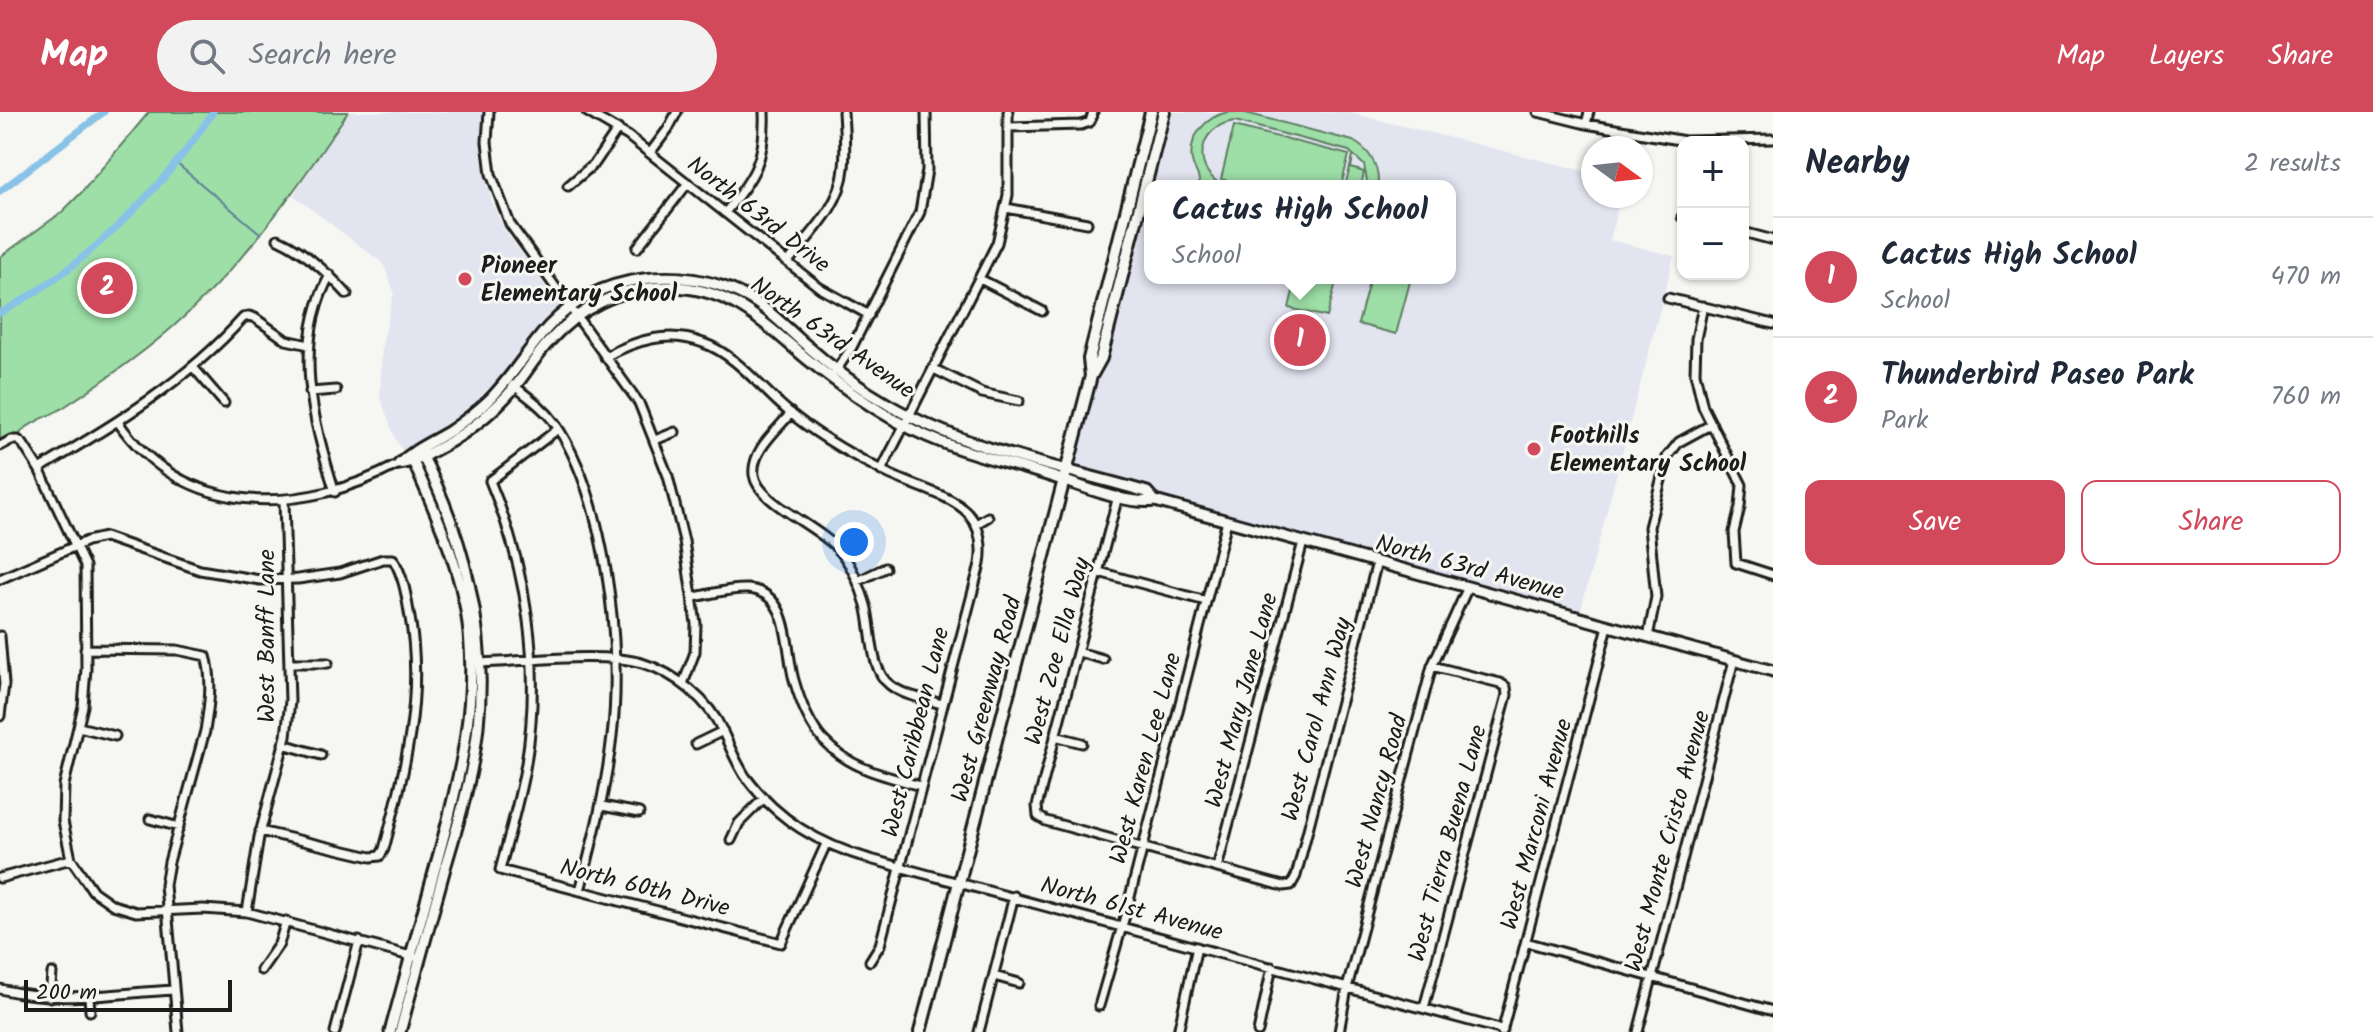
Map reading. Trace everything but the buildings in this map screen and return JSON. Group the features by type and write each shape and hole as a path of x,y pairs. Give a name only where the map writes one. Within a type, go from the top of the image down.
{"main road":[{"name":"West Greenway Road","path":"1091,376 1089,359 1151,112"},
{"name":"West Greenway Road","path":"1147,180 1164,112"},
{"name":"West Greenway Road","path":"920,1032 1091,376 1101,358 1144,190"},
{"path":"1125,214 1136,221"}],"street":[{"path":"489,112 488,156 491,174 510,224 639,403 655,440 678,513 694,597 697,637 692,664 683,684"},
{"name":"North 63rd Drive","path":"587,112 618,129 650,153 820,288 869,315"},
{"path":"650,153 677,112"},
{"path":"725,213 758,168 764,144 764,112"},
{"path":"788,262 838,195 844,170 843,112"},
{"path":"833,374 869,315 920,212 927,170 926,112"},
{"path":"881,471 997,243 1006,208 1010,163 1008,112"},
{"path":"1009,127 1081,125 1090,122 1093,112"},
{"path":"1538,112 1586,124 1685,141 1773,139"},
{"path":"1586,124 1589,112"},
{"path":"568,186 595,163 618,129"},
{"path":"637,248 688,183"},
{"path":"1006,208 1087,223"},
{"path":"1749,234 1773,240"},
{"path":"278,239 330,275 347,294"},
{"path":"330,275 318,305 309,345 310,392 318,436 335,492"},
{"name":"North 63rd Avenue","path":"118,422 139,451 174,475 208,490 239,497 284,501 335,492 416,455 462,423 511,384 546,337 606,288 634,280 666,277 703,281 724,287 756,303 833,374 874,396 907,421 1118,496 1144,502 1155,501 1773,671"},
{"path":"980,279 1042,311"},
{"path":"1668,298 1773,324"},
{"path":"1703,306 1694,357 1698,388 1742,485 1733,546 1736,563 1773,575"},
{"path":"39,469 118,422 193,367 243,318 249,316 286,340 309,345"},
{"path":"605,357 627,346 660,337 683,337 707,343 729,358 791,413 881,471 951,501 966,511 976,524 988,517"},
{"path":"193,367 224,403"},
{"path":"934,369 982,393 1019,401"},
{"path":"511,384 542,408 558,429 576,467 593,517 607,586 614,658 613,733 602,806 580,891"},
{"path":"310,392 336,390"},
{"path":"791,413 758,454 754,468 759,488 837,547 858,581 880,675 895,689 942,704"},
{"path":"1648,637 1656,597 1649,527 1667,457 1679,442 1712,424"},
{"path":"532,661 526,604 516,560 506,519 490,481 558,429"},
{"path":"655,440 675,432"},
{"path":"0,446 18,440 23,444 39,469 77,546 86,575 83,706 68,765 62,805 71,859 93,891 113,905 136,912 203,909 247,912 416,957"},
{"path":"390,1032 416,957 472,770 479,717 473,603 463,559 451,520 416,455"},
{"name":"North 63rd Avenue","path":"1065,475 1147,492 1155,501"},
{"name":"West Zoe Ella Way","path":"1118,496 1037,806 1038,816 1046,821 1143,846"},
{"name":"West Banff Lane","path":"247,912 260,831 283,744 290,701 284,501"},
{"name":"West Karen Lee Lane","path":"1099,1006 1227,521"},
{"name":"West Caribbean Lane","path":"870,961 880,945 980,564 982,545 976,524"},
{"path":"0,579 94,538 105,537 200,570 260,580 340,573 383,559 393,559 398,567 411,620 415,698 408,755 380,856 371,857 260,831"},
{"name":"West Mary Jane Lane","path":"1217,868 1303,542"},
{"name":"West Carol Ann Way","path":"1217,868 1283,886 1291,885 1296,876 1377,562"},
{"path":"858,581 885,568"},
{"path":"1099,572 1206,601"},
{"name":"West Nancy Road","path":"1339,1032 1347,988 1432,666 1468,587"},
{"path":"694,597 749,589 767,597 782,616 793,677 804,710 822,739 855,764 921,786"},
{"name":"West Marconi Avenue","path":"1502,1031 1608,626"},
{"path":"0,636 4,684 0,716"},
{"path":"85,649 177,650 206,656 209,665 209,709 167,872 167,912 178,1032"},
{"path":"1078,652 1103,659"},
{"name":"North 61st Avenue","path":"475,663 614,658 655,667 683,684 712,714 745,775 764,798 790,822 826,844 1502,1031"},
{"name":"West Monte Cristo Avenue","path":"1638,1032 1734,660"},
{"name":"North 60th Drive","path":"532,661 532,711 527,761 500,870 781,943 826,844"},
{"path":"290,663 328,663"},
{"name":"West Tierra Buena Lane","path":"1424,1008 1503,710 1506,687 1432,666"},
{"path":"79,727 115,736"},
{"path":"696,744 723,731"},
{"path":"1055,736 1082,743"},
{"path":"283,744 321,755"},
{"path":"731,840 739,823 764,798"},
{"path":"602,806 639,813"},
{"path":"150,819 179,827"},
{"path":"1143,846 1217,868"},
{"path":"0,878 71,859"},
{"path":"979,1032 1014,896"},
{"path":"261,970 279,944 286,921"},
{"path":"335,1032 359,941"},
{"path":"1526,942 1773,1011"},
{"path":"1178,1032 1197,947"},
{"path":"400,1032 416,957"},
{"path":"1258,1032 1272,967"},
{"path":"50,997 52,973"},
{"path":"994,976 1019,983"},
{"path":"0,989 50,997 174,990"},
{"path":"89,997 90,1011"}],"shaded area":[{"name":"Pioneer Elementary School","path":"348,112 483,112 481,157 492,203 504,229 561,307 561,311 498,383 405,454 396,440 380,397 382,346 394,292 386,270 381,262 293,195"},
{"path":"1158,112 1346,112 1581,170 1581,208 1617,208 1610,240 1674,256 1579,617 1065,475"}],"green space":[{"path":"149,112 348,112 281,208 205,297 125,365 61,409 27,427 18,440 0,446 0,257 62,212"},
{"path":"1242,112 1353,141 1365,149 1373,160 1378,180 1367,180 1364,165 1349,151 1235,121 1222,124 1206,140 1203,161 1214,180 1199,180 1192,161 1193,144 1205,123 1220,115"},
{"path":"1234,126 1349,155 1343,180 1221,179"},
{"path":"1353,156 1351,168 1364,172 1362,180 1347,180"},
{"path":"1295,284 1335,284 1327,317 1289,308"},
{"path":"1368,284 1409,284 1396,334 1358,324"}],"waterway":[{"path":"0,191 104,112"},
{"path":"0,313 61,274 118,225 170,170 213,112"},
{"path":"176,163 261,234"}],"place":[{"name":"Pioneer Elementary School","path":"465,279"},
{"name":"Thunderbird Paseo Park","path":"107,288"},
{"name":"Cactus High School","path":"1300,340"},
{"name":"Foothills Elementary School","path":"1534,449"}]}
